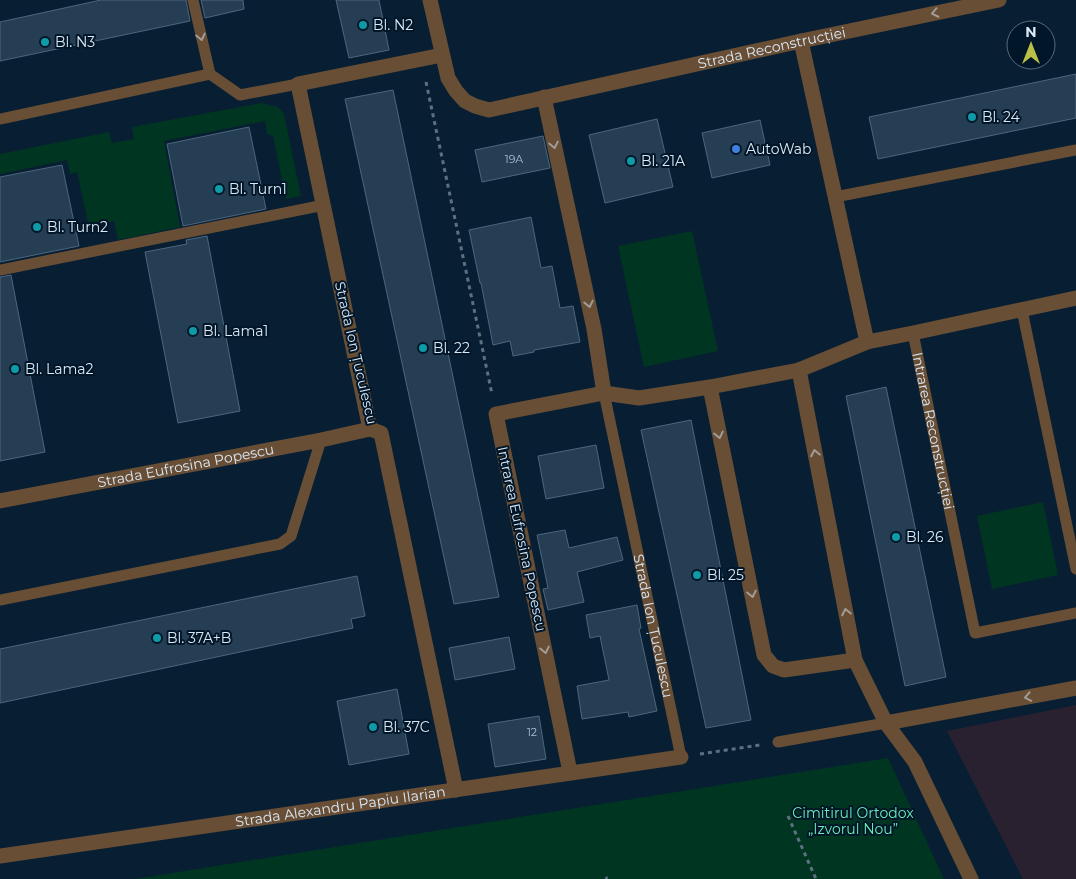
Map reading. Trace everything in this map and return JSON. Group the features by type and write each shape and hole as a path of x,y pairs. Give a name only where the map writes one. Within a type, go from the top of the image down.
{"street":[{"path":"430,0 448,78 465,101 489,110 544,97"},
{"name":"Strada Reconstrucției","path":"544,97 999,0"},
{"path":"801,41 867,342"},
{"path":"298,84 442,55"},
{"name":"Strada Ion Țuculescu","path":"298,84 370,429 381,433 456,790"},
{"name":"Strada Ion Țuculescu","path":"544,97 594,329 604,393"},
{"name":"Intrarea Reconstrucției","path":"604,393 639,398 799,370 867,342 1076,298"},
{"path":"799,370 855,660 886,722 915,762 971,879"},
{"path":"710,387 764,655 773,666 784,670 855,660"},
{"path":"496,414 604,393"},
{"name":"Intrarea Eufrosina Popescu","path":"496,414 570,772"},
{"name":"Strada Eufrosina Popescu","path":"0,501 370,429"},
{"path":"886,722 1076,688"},
{"name":"Strada Alexandru Papiu Ilarian","path":"0,856 681,757"}],"lane":[{"path":"193,0 210,74 240,95 298,84"},
{"path":"0,119 210,74"},
{"path":"835,197 1076,150"},
{"path":"0,270 324,205"},
{"path":"1022,310 1076,569"},
{"name":"Intrarea Reconstrucției","path":"913,333 976,633 1076,613"},
{"name":"Strada Ion Țuculescu","path":"604,393 681,757"},
{"path":"0,600 280,544 291,536 321,440"},
{"path":"778,742 886,722"}],"path":[{"path":"421,59 496,414"},
{"path":"717,752 778,742"},
{"path":"788,816 816,879"}],"shaded area":[{"path":"1076,705 1076,879 1023,879 947,731"}],"green space":[{"path":"261,103 278,107 284,114 301,196 286,199 273,136 267,134 265,121 164,141 180,227 118,240 114,221 89,227 77,172 70,174 67,160 0,174 0,154 109,132 112,143 134,139 132,127"},
{"path":"692,231 718,351 644,367 618,246"},
{"path":"1043,502 1058,575 992,589 977,516"},
{"name":"Cimitirul Ortodox „Izvorul Nou”","path":"888,758 944,879 135,879"}],"building":[{"name":"Bl. N3","path":"101,0 186,0 190,21 0,61 0,22"},
{"path":"201,0 243,0 244,9 205,18"},
{"name":"Bl. N2","path":"336,0 379,0 389,50 349,58"},
{"name":"Bl. 24","path":"1076,74 1076,118 878,159 869,117"},
{"name":"Bl. 22","path":"393,90 499,597 454,604 345,99"},
{"name":"Bl. 21A","path":"657,119 673,187 605,203 589,135"},
{"name":"AutoWab","path":"760,120 770,165 712,178 702,133"},
{"name":"Bl. Turn1","path":"249,127 266,209 183,226 167,144"},
{"path":"543,136 550,168 482,182 475,150"},
{"name":"Bl. Turn2","path":"62,165 79,246 0,262 0,177"},
{"path":"531,217 541,268 552,266 560,308 573,306 580,342 534,350 534,352 513,356 510,341 493,345 469,230"},
{"name":"Bl. Lama1","path":"207,236 240,411 178,423 145,252 187,244 186,240"},
{"name":"Bl. Lama2","path":"11,275 45,452 0,461 0,277"},
{"name":"Bl. 26","path":"886,387 946,677 905,686 846,396"},
{"name":"Bl. 25","path":"691,420 751,720 706,728 641,430"},
{"path":"596,445 604,488 546,499 538,456"},
{"path":"565,530 569,548 617,537 623,560 577,572 584,602 548,610 543,589 548,588 537,535"},
{"name":"Bl. 37A+B","path":"357,576 365,616 351,619 353,628 0,703 0,649"},
{"path":"637,605 641,628 639,629 657,711 629,717 628,712 582,719 577,686 609,680 600,636 590,638 586,615"},
{"path":"509,637 515,669 455,680 449,648"},
{"name":"Bl. 37C","path":"397,689 409,754 349,765 337,701"},
{"path":"539,716 546,759 495,767 488,724"}],"place":[{"name":"Bl. N2","path":"363,25"},
{"name":"Bl. N3","path":"45,42"},
{"name":"Bl. 24","path":"972,117"},
{"name":"AutoWab","path":"736,149"},
{"name":"Bl. 21A","path":"631,161"},
{"name":"Bl. Turn1","path":"219,189"},
{"name":"Bl. Turn2","path":"37,227"},
{"name":"Bl. Lama1","path":"193,331"},
{"name":"Bl. 22","path":"423,348"},
{"name":"Bl. Lama2","path":"15,369"},
{"name":"Bl. 26","path":"896,537"},
{"name":"Bl. 25","path":"697,575"},
{"name":"Bl. 37A+B","path":"157,638"},
{"name":"Bl. 37C","path":"373,727"}]}
